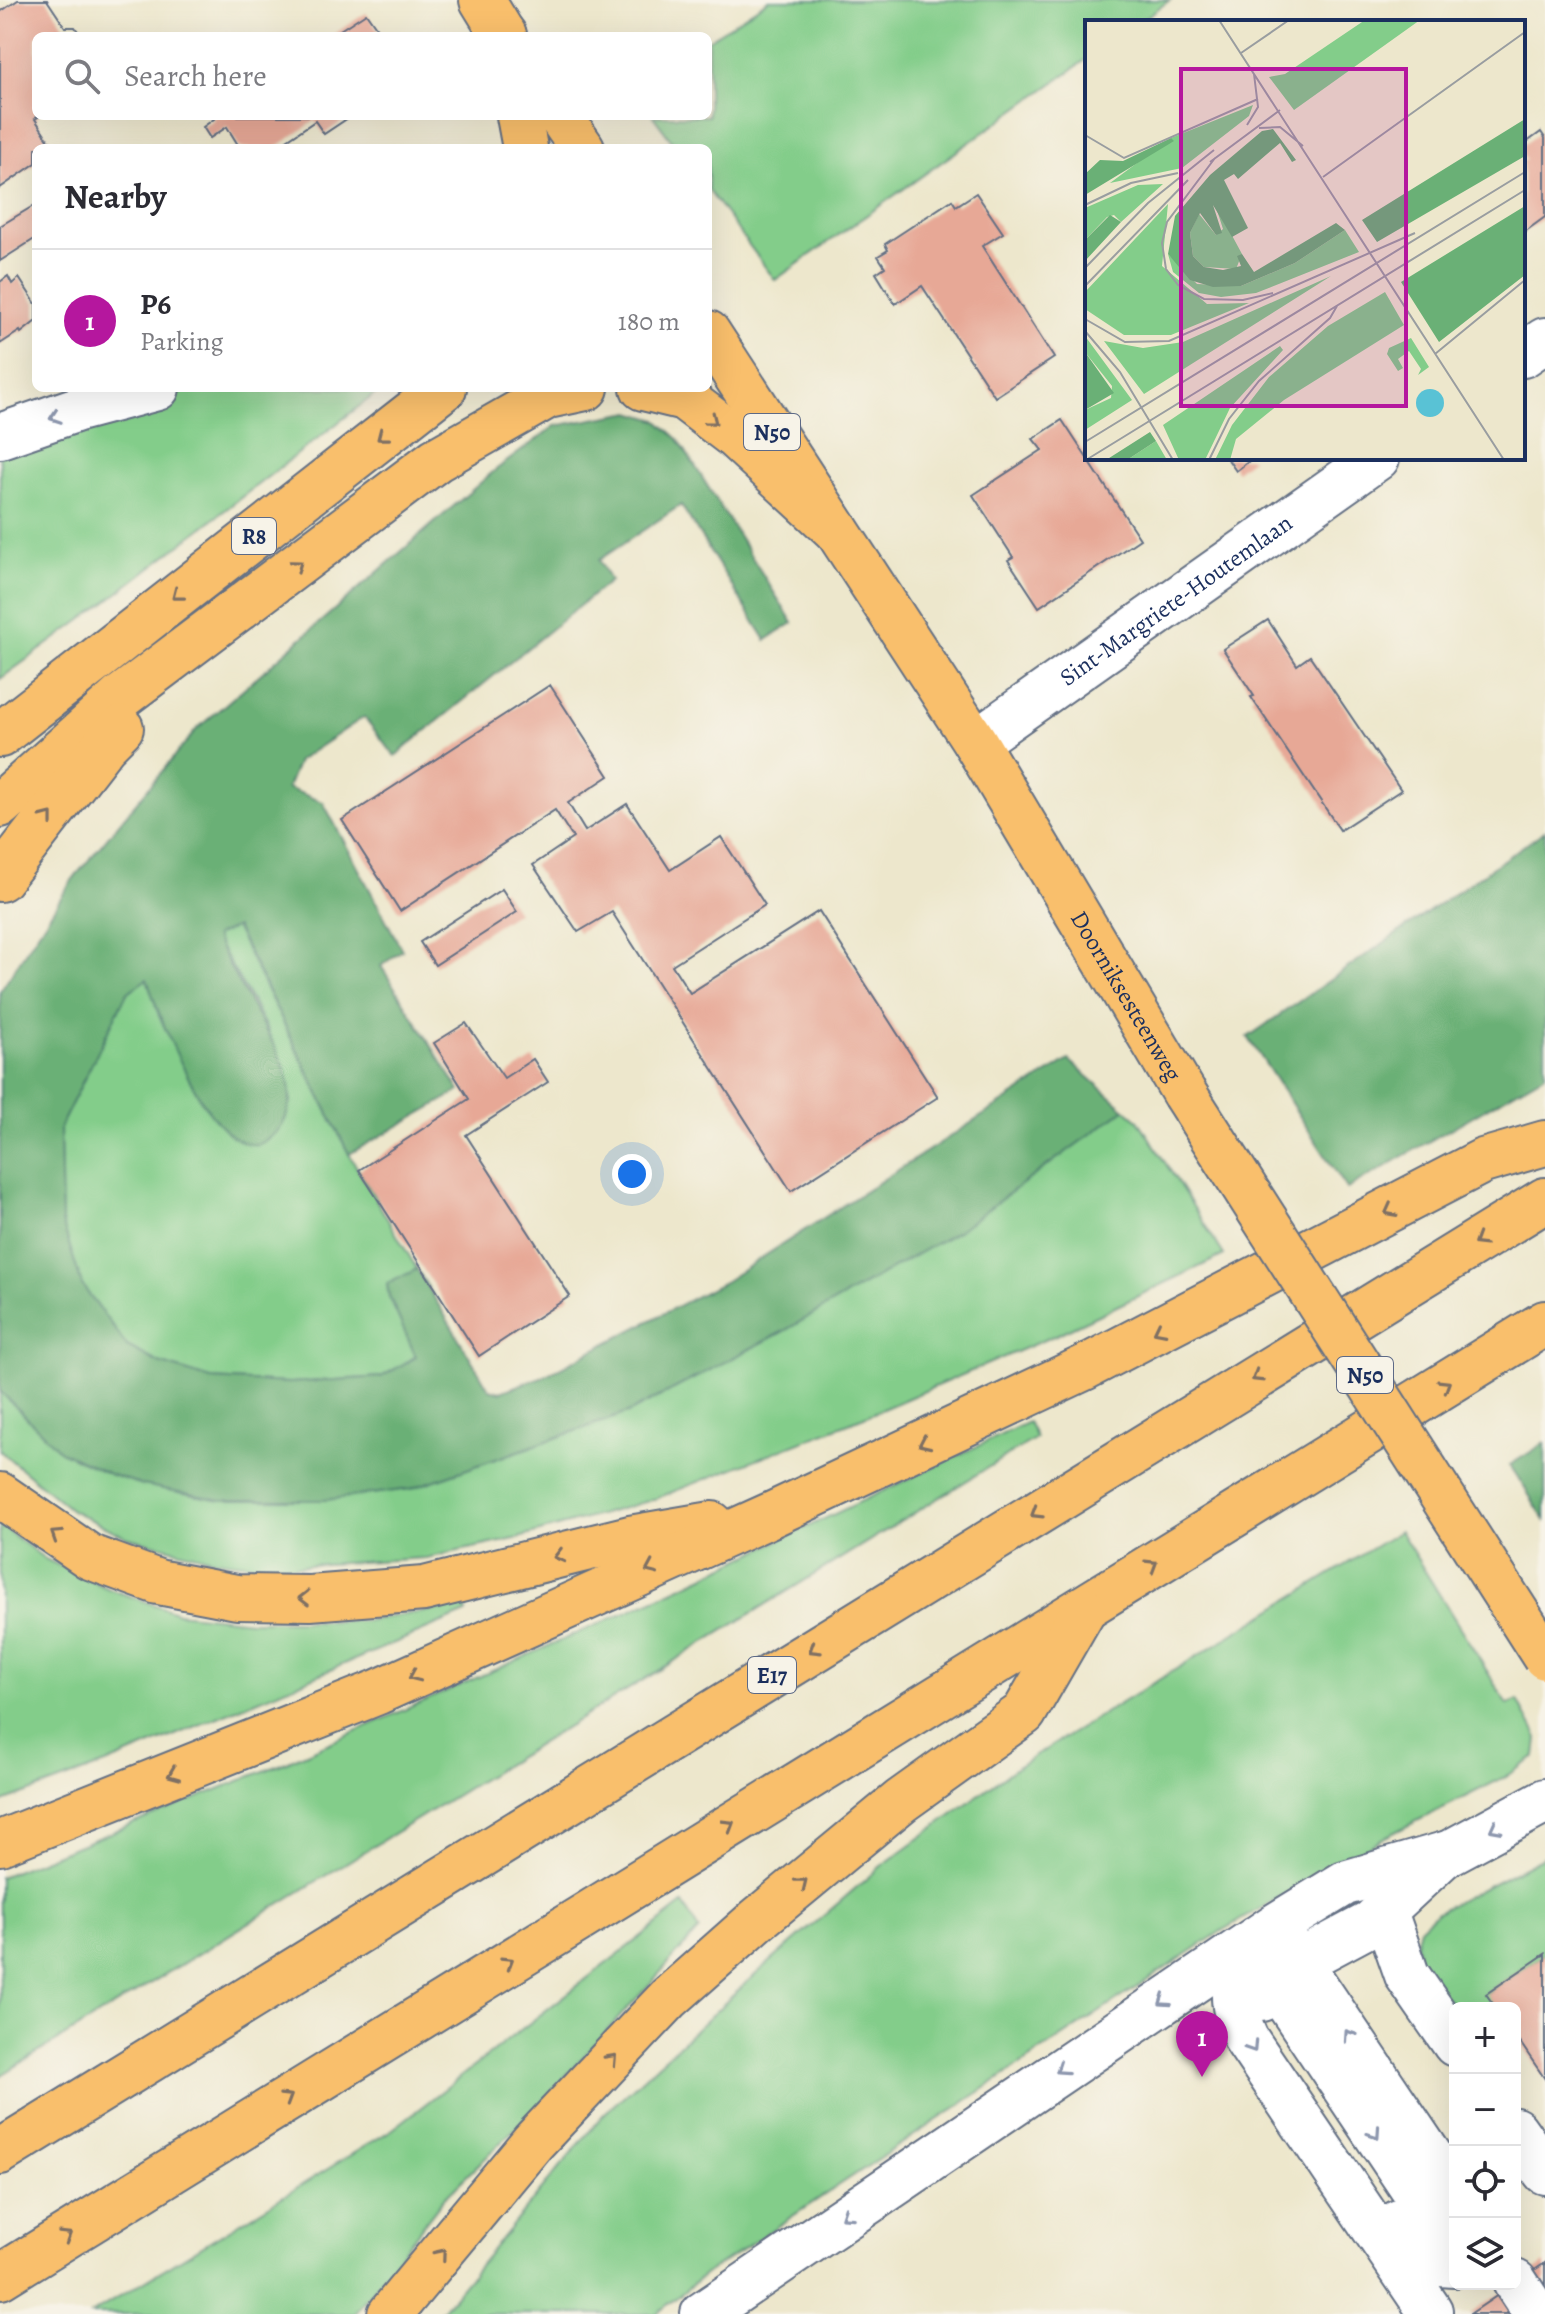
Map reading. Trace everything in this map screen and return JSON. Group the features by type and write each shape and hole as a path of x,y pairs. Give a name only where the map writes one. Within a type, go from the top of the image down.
{"main road":[{"path":"482,0 502,32"},
{"path":"520,120 524,144"},
{"path":"563,120 579,144"},
{"name":"Doorniksesteenweg","path":"712,339 975,742 1184,1093 1545,1657"},
{"name":"R8","path":"0,735 439,392"},
{"name":"R8","path":"0,805 121,697 436,460 471,420 511,392"},
{"path":"436,460 548,396 567,392"},
{"path":"659,392 684,398 734,436 837,531"},
{"path":"0,879 104,745 235,612"},
{"path":"0,707 64,683"},
{"path":"0,1843 378,1692 773,1514 1086,1367 1483,1161 1545,1143"},
{"name":"E17","path":"0,2152 1545,1200"},
{"path":"0,2277 1545,1323"},
{"path":"0,1495 90,1557 158,1582 237,1597 310,1598 424,1589 630,1538 773,1514"},
{"path":"390,2314 533,2142 669,1998 757,1920 901,1801 1024,1713 1086,1606"}],"street":[{"path":"1525,354 1545,340"},
{"path":"0,436 78,409 142,392"},
{"name":"Sint-Margriete-Houtemlaan","path":"975,742 1374,460"},
{"path":"703,2314 1285,1950 1445,1854 1545,1801"},
{"path":"1445,1854 1370,1924 1285,1950 1245,1967 1235,1987 1234,2012 1246,2039 1428,2312 1467,2290"},
{"path":"1385,1912 1407,1975 1449,2035"},
{"path":"1285,1950 1449,2184"},
{"path":"1285,1950 1283,1996 1449,2243"},
{"path":"1285,1950 1260,2007 1425,2263 1449,2265"},
{"path":"1521,2138 1545,2172"},
{"path":"1520,2290 1536,2314"}],"green space":[{"path":"769,0 1170,0 1142,20 1085,20 1085,60 775,280 712,195 712,144 674,144 656,120 712,120 712,37"},
{"path":"171,392 378,392 102,605 0,679 0,447"},
{"path":"631,412 657,420 678,439 793,623 766,640 681,505 599,560 610,581 395,756 364,717 298,761 287,788 323,802 402,950 381,966 460,1091 349,1154 236,927 215,936 283,1064 290,1091 286,1118 279,1130 258,1144 240,1140 222,1126 205,1105 174,1049 147,979 127,993 60,1127 62,1222 82,1285 127,1346 159,1363 211,1379 289,1383 381,1377 416,1357 389,1296 387,1284 417,1269 489,1389 500,1392 544,1376 724,1282 1069,1060 1125,1109 959,1230 782,1332 630,1412 410,1489 325,1500 221,1500 143,1485 109,1474 60,1451 0,1391 0,991 73,879 197,729 494,471 555,426"},
{"path":"1545,831 1545,1074 1347,1189 1248,1037"},
{"path":"235,927 349,1154 417,1269 387,1285 389,1297 416,1356 381,1377 289,1383 211,1379 159,1363 127,1346 82,1285 62,1222 60,1127 127,993 147,978 159,1016 202,1103 226,1130 291,1102 287,1081 271,1039 214,936"},
{"path":"1125,1109 1138,1120 1224,1255 1058,1334 864,1417 652,1500 515,1539 426,1558 276,1567 216,1560 126,1537 71,1510 0,1451 0,1391 60,1451 109,1474 143,1485 221,1500 325,1500 410,1489 630,1412 782,1332 959,1230"},
{"path":"1028,1422 1036,1438 0,2076 0,1877 284,1763 662,1596"},
{"path":"1545,1443 1545,1520 1510,1465"},
{"path":"0,1525 45,1559 109,1589 178,1613 251,1621 364,1621 467,1605 466,1613 106,1764 0,1803"},
{"path":"1400,1531 1508,1705 1518,1700 1538,1738 1536,1757 1503,1778 1387,1836 1223,1930 707,2273 656,2314 439,2314 604,2114 755,1975 880,1867 1014,1769"},
{"path":"1545,1856 1545,1954 1487,1993 1492,2002 1450,2002 1420,1967 1416,1943 1420,1928 1437,1912"},
{"path":"683,1904 699,1930 543,2101 444,2198 354,2314 91,2314 393,2129"}],"building":[{"path":"18,0 47,0 65,27 75,27 78,32 32,32 32,120 36,120 51,144 32,144 32,166 0,188 0,12"},
{"path":"366,13 379,32 337,32"},
{"path":"213,120 345,120 324,134 315,121 281,144 238,144 227,127 210,138 203,127"},
{"path":"1541,132 1545,138 1545,217 1525,232 1526,160 1525,144"},
{"path":"976,193 1003,233 982,246 1054,358 995,397 922,286 895,304 876,273 885,267 878,256 888,250 885,244 952,200 956,206"},
{"path":"32,207 32,241 0,261 0,226"},
{"path":"8,276 12,284 19,278 32,298 32,324 0,344 0,282"},
{"path":"1062,420 1085,455 1085,460 1088,460 1140,539 1039,607 1008,560 1013,557 973,495 1042,450 1033,439"},
{"path":"1228,460 1250,460 1236,471"},
{"path":"1268,620 1297,665 1310,656 1401,790 1340,830 1251,697 1254,696 1223,649"},
{"path":"550,685 609,776 568,803 585,831 627,804 670,870 721,837 765,905 672,965 690,993 819,911 938,1097 791,1191 612,912 578,932 533,865 573,838 555,810 400,911 342,820"},
{"path":"502,889 517,912 435,965 420,942"},
{"path":"466,1023 504,1078 533,1059 548,1082 466,1135 570,1296 479,1356 359,1170 469,1099 434,1043"},
{"path":"1545,1954 1545,2079 1521,2044 1521,2002 1492,2002 1486,1994"},
{"path":"1545,2263 1545,2307 1535,2314 1470,2314 1505,2290 1521,2290 1521,2279"}],"place":[{"name":"P6","path":"1202,2077"}]}
